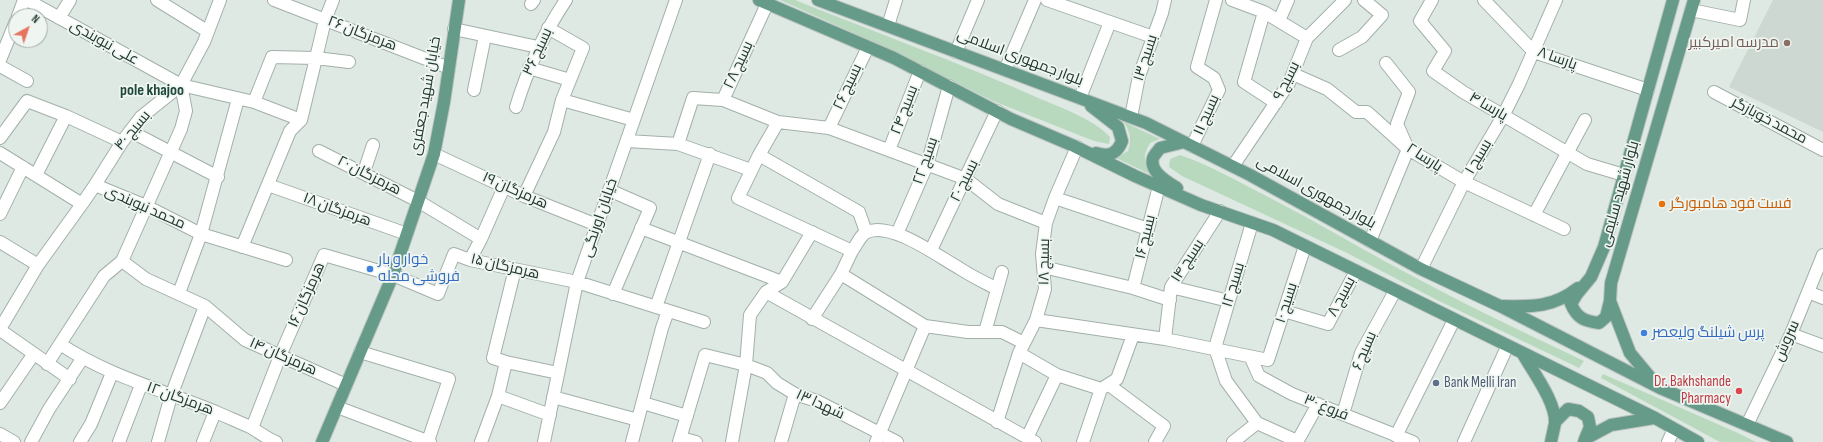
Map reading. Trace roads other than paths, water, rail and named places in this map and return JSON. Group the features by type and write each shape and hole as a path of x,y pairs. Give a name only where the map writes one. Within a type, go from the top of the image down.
{"main road":[{"name":"خیابان شهید جعفری","path":"322,442 393,275 434,154 459,0"},
{"name":"بلوار جمهوری اسلامی","path":"818,0 1132,117 1233,166 1421,269 1500,306 1660,388 1787,442"},
{"name":"بلوار شهید سلیمی","path":"1591,277 1604,247 1673,0"},
{"path":"763,2 920,71 997,111 1201,205 1273,230 1507,347 1655,418 1698,442"},
{"name":"بلوار شهید سلیمی","path":"1660,388 1630,353 1610,301 1611,283 1693,5"},
{"path":"1075,147 1104,156 1116,152 1122,141 1118,127 1080,98"},
{"path":"1188,144 1160,148 1153,159 1154,168 1163,179 1201,205"},
{"path":"1591,277 1571,304 1575,314 1587,321 1599,323 1606,317 1610,301"},
{"path":"1500,306 1533,307 1565,298 1591,277"},
{"path":"1523,354 1540,383 1552,409 1555,422 1551,442"},
{"path":"1555,422 1568,410 1579,411 1588,417 1590,427 1584,440"},
{"path":"1584,440 1611,425 1655,418"}],"street":[{"name":"علی نبوبندی","path":"26,0 181,85 254,102 300,120"},
{"path":"59,18 70,0"},
{"name":"بسیج ۴۰","path":"95,185 122,142 141,117 181,85 204,42 220,0"},
{"name":"هرمزگان ۲۶","path":"274,0 449,68"},
{"path":"242,247 290,131 300,120 325,20 333,0"},
{"name":"بسیج ۳۶","path":"516,107 529,68 538,47 566,0"},
{"name":"خیابان اورنگی","path":"544,442 577,282 676,0"},
{"path":"888,26 896,0"},
{"path":"956,52 978,0"},
{"path":"1006,70 1034,0"},
{"path":"1046,0 1153,37"},
{"name":"بسیج ۱۳","path":"1132,117 1139,76 1165,0"},
{"name":"بسیج ۱۱","path":"1188,144 1219,90 1214,78 1197,67 1216,0"},
{"path":"1232,0 1249,3 1307,38"},
{"path":"1279,21 1288,0"},
{"name":"بسیج ۹","path":"1233,166 1289,83 1307,38 1345,0"},
{"path":"1339,50 1362,37 1382,15 1364,0"},
{"name":"پارسا ۴","path":"1432,0 1420,22 1445,51 1433,71 1463,92 1588,164 1624,176"},
{"name":"پارسا ۸","path":"1484,0 1534,52 1648,90"},
{"name":"بسیج ۱","path":"1421,269 1464,182 1503,116 1534,52 1556,0"},
{"path":"1693,5 1740,20 1744,0"},
{"path":"160,1 207,31"},
{"name":"بسیج ۲۸","path":"678,144 693,98 723,100 763,2"},
{"path":"1264,12 1244,82 1276,103"},
{"path":"1080,98 1110,22"},
{"path":"524,196 554,132 562,100 583,48 548,28"},
{"path":"454,29 538,47"},
{"path":"474,90 485,36"},
{"path":"0,60 8,40"},
{"name":"بسیج ۲۶","path":"829,128 868,47"},
{"path":"254,102 272,57 316,58 349,62"},
{"path":"1370,241 1408,149 1397,124 1409,92 1386,63"},
{"path":"0,66 27,81"},
{"path":"529,68 570,80"},
{"name":"بسیج ۲۴","path":"890,150 920,71"},
{"name":"پارسا ۲","path":"1293,74 1327,89 1356,112 1367,112 1408,149 1464,182 1564,230"},
{"path":"47,364 104,276 122,262 169,152 181,129 186,111 181,85"},
{"name":"بسیج ۲۲","path":"897,234 927,165 949,86"},
{"name":"محمد خوبازگر","path":"1714,92 1823,150"},
{"path":"179,293 201,234 218,177 238,98"},
{"path":"562,100 634,120"},
{"path":"723,100 778,122 829,128 890,150 966,179 998,204 1046,223"},
{"path":"0,138 27,101 66,116 122,142"},
{"name":"بسیج ۲۰","path":"931,250 997,111"},
{"path":"36,176 66,116"},
{"path":"1534,215 1585,120"},
{"path":"778,122 759,155 738,198 852,251"},
{"path":"130,131 218,177"},
{"path":"627,141 678,144 752,170"},
{"path":"364,172 373,145"},
{"name":"بسیج ۱۸","path":"997,422 1021,348 1036,320 1046,289 1042,254 1046,223 1075,147"},
{"name":"هرمزگان ۲۰","path":"319,151 364,172 481,239"},
{"name":"محمد نبوبندی","path":"0,153 82,204 95,185 146,206 201,234 286,260"},
{"name":"هرمزگان ۱۹","path":"434,154 524,196 597,225"},
{"path":"656,307 710,154"},
{"path":"759,155 859,212 866,232"},
{"path":"0,214 23,167"},
{"name":"هرمزگان ۱۸","path":"268,185 407,234"},
{"name":"بسیج ۱۶","path":"1133,288 1159,186"},
{"path":"470,260 504,187"},
{"path":"609,190 650,208 613,294"},
{"path":"1055,198 1148,229"},
{"path":"70,379 33,355 0,330 38,265 82,204"},
{"name":"بسیج ۱۴","path":"1165,339 1171,287 1220,211"},
{"name":"بسیج ۱۲","path":"1215,348 1252,223"},
{"path":"641,228 782,282"},
{"path":"812,319 841,274 852,251 866,232 875,230 897,234 931,250 958,268 997,289"},
{"path":"732,442 746,365 750,315 766,292 782,282 812,232"},
{"path":"0,242 38,265"},
{"name":"بسیج ۱۰","path":"1251,358 1268,360 1306,246"},
{"name":"هرمزگان ۱۵","path":"393,275 438,294 454,254 470,260 577,282 704,322"},
{"name":"هرمزگان ۱۶","path":"280,356 324,255 393,275"},
{"name":"سروش","path":"1747,425 1791,334 1823,255"},
{"name":"هرمزگان ۱۴","path":"122,262 146,279 206,306 245,340 346,385"},
{"path":"1043,267 1133,288 1170,300"},
{"path":"515,269 494,358 558,373"},
{"name":"بسیج ۸","path":"1284,311 1328,324 1356,271"},
{"path":"985,332 1002,272"},
{"path":"841,274 925,326 968,332 1002,332 1057,375 1105,387 1164,426 1160,440"},
{"path":"1171,287 1229,301"},
{"name":"بسیج ۶","path":"1343,414 1361,354 1395,291"},
{"path":"766,292 1031,440 1057,375"},
{"path":"1808,292 1823,298"},
{"path":"158,442 171,396 206,306"},
{"path":"632,442 662,328 668,311"},
{"path":"1036,320 1165,339 1215,348 1251,358"},
{"path":"1396,436 1454,320"},
{"path":"877,438 925,326"},
{"path":"1791,334 1823,346"},
{"path":"1083,442 1105,387 1117,379 1133,335"},
{"name":"هرمزگان ۱۲","path":"60,344 82,359 141,385 215,412 252,428 261,436 276,442"},
{"path":"1464,442 1507,347"},
{"path":"1215,348 1226,381 1257,423 1297,442 1318,404"},
{"path":"337,407 409,438 429,442 449,379 360,352"},
{"path":"0,403 33,355"},
{"name":"شهدا ۱۳","path":"687,416 705,355 746,365 767,373 776,383 795,394 817,401 877,438 897,442"},
{"path":"252,428 280,356"},
{"name":"فروغ ۳۰","path":"1251,358 1259,376 1292,394 1413,442"},
{"path":"31,442 49,409 82,359"},
{"path":"481,442 498,396 506,362"},
{"path":"80,442 91,424 112,372"},
{"path":"119,442 141,385"},
{"path":"781,442 795,394"},
{"path":"498,396 550,415"},
{"path":"553,397 638,420"},
{"path":"643,403 687,416 680,440 696,442"},
{"path":"203,442 215,412"},
{"path":"1233,442 1257,423"},
{"path":"1668,442 1674,429"},
{"path":"0,434 14,442"}],"place":[{"name":"مدرسه امیرکبیر","path":"1787,43"},
{"name":"فست فود هامبورگر","path":"1662,204"},
{"name":"خوار و بار فروشی محله","path":"370,269"},
{"name":"پرس شیلنگ ولیعصر","path":"1644,333"},
{"name":"Bank Melli Iran","path":"1436,383"},
{"name":"Dr. Bakhshande Pharmacy","path":"1739,391"}],"district":[{"name":"pole khajoo","path":"152,91"}]}
